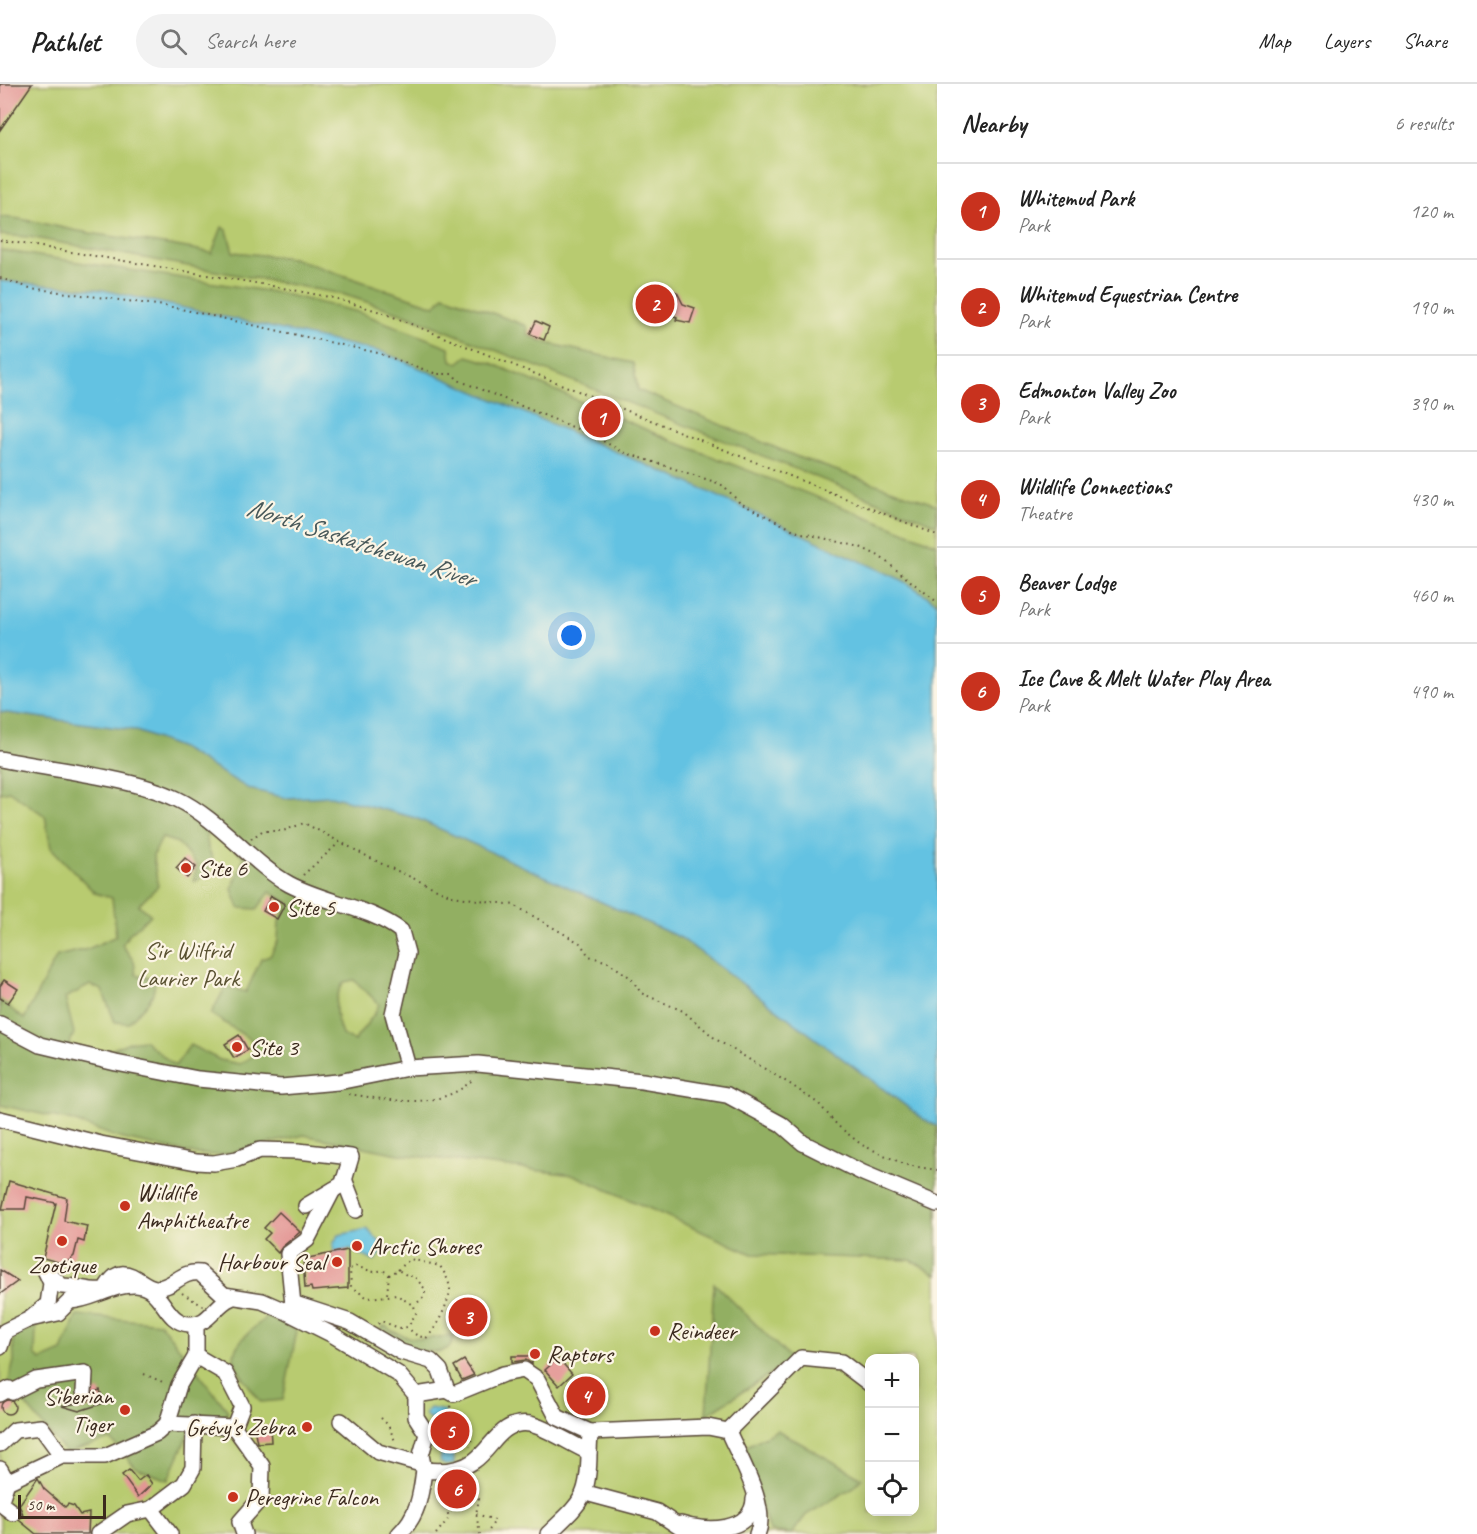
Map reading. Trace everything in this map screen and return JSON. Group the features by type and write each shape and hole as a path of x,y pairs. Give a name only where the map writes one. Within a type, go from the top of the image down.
{"street":[{"path":"0,759 153,789 178,799 202,814 288,883 341,906 384,918 401,931 407,953 393,1014 408,1068"},
{"path":"0,1024 40,1045 198,1079 281,1087 338,1082 408,1068 478,1064 642,1082 727,1095 781,1124 804,1143 863,1173 937,1204"},
{"path":"0,1119 101,1144 196,1162 214,1163 237,1159 260,1150 295,1150 351,1157 339,1185 307,1240 288,1254 289,1308"},
{"path":"306,1206 339,1185"},
{"path":"339,1185 356,1210"},
{"path":"30,1319 48,1304 51,1282 46,1272 62,1286 77,1286 91,1292 125,1285 161,1287 189,1273 200,1273 208,1278 219,1292 231,1298 262,1301 350,1322 401,1352 431,1361 440,1370 450,1392"},
{"path":"147,1287 161,1299 173,1318 189,1324 196,1324 212,1314 221,1303 231,1298"},
{"path":"0,1347 5,1331 30,1319 58,1313 70,1300 83,1300 105,1290"},
{"path":"289,1308 398,1374 416,1395 416,1414 445,1468"},
{"path":"13,1513 0,1503 2,1478 35,1475 62,1456 105,1456 157,1433 167,1424 179,1385 196,1356 196,1324"},
{"path":"359,1351 372,1334"},
{"path":"196,1356 225,1373 242,1406 234,1427"},
{"path":"728,1431 801,1358 841,1362 865,1380"},
{"path":"416,1395 450,1392 503,1374 524,1370 537,1378 557,1417 590,1432 708,1427 728,1431"},
{"path":"0,1394 9,1389 12,1392 36,1380 85,1373 84,1392"},
{"path":"341,1421 378,1452 445,1468"},
{"path":"167,1424 234,1427"},
{"path":"98,1534 127,1514 152,1509 184,1484 194,1461 194,1424"},
{"path":"399,1534 411,1520 418,1506 445,1468 504,1430 524,1424 540,1427 589,1452"},
{"path":"0,1444 15,1430 41,1427 62,1456"},
{"path":"234,1427 262,1466 261,1498 240,1522 244,1534"},
{"path":"728,1431 754,1493 760,1524 757,1534"},
{"path":"548,1534 576,1507 586,1493 590,1432"},
{"path":"586,1493 657,1512 690,1534"},
{"path":"675,1522 700,1528 723,1528 736,1524 751,1513 754,1493"},
{"path":"152,1509 170,1534"}],"path":[{"path":"0,240 267,285 334,298 381,312 937,535"},
{"path":"0,278 30,288 172,307 378,353 437,374 453,375 458,380 592,435 623,452 724,486 740,503 798,532 860,547 879,556 937,602"},
{"path":"256,843 250,838 262,831 283,831 304,823 380,863 452,896 514,905 579,943 589,956 608,962 631,978 641,993 683,1011 717,1040 790,1084 819,1104 838,1126 862,1145 906,1165 937,1170"},
{"path":"288,883 299,879 341,841"},
{"path":"389,1275 410,1258 440,1266 448,1279 450,1292 433,1333 426,1338 413,1334 408,1327"},
{"path":"389,1275 384,1270 374,1272 355,1266 350,1269 351,1287 368,1298 387,1294 406,1298 414,1306 416,1313 408,1327"},
{"path":"398,1270 408,1276 414,1276 425,1289 425,1296 414,1306"},
{"path":"387,1294 389,1275"},
{"path":"170,1284 212,1314"},
{"path":"372,1334 381,1321 399,1328 408,1327"},
{"path":"144,1374 158,1382 179,1385"},
{"path":"439,1433 447,1432 458,1421 450,1406 450,1392"},
{"path":"436,1534 449,1518 446,1502 448,1496 439,1484 445,1468 467,1455 472,1437 466,1432 453,1439 447,1432"},
{"path":"445,1468 468,1477 463,1483 452,1487 450,1491 459,1494 466,1491 474,1493 479,1499 476,1514 480,1534"},
{"path":"476,1514 495,1520 487,1534"}],"green space":[{"path":"0,84 937,84 937,603 904,581 103,290 0,281"},
{"path":"0,217 212,253 222,227 227,230 233,252 292,258 435,306 444,295 527,326 528,335 547,343 633,363 638,390 800,458 937,505 937,525 404,314 342,294 29,237 0,235"},
{"path":"0,250 279,293 358,312 449,347 451,360 458,363 467,356 491,363 675,442 937,544 937,603 904,581 0,281"},
{"path":"0,712 181,748 250,789 286,798 331,796 937,1126 937,1534 0,1534"},
{"name":"Sir Wilfrid Laurier Park","path":"0,712 134,730 181,748 250,789 286,798 331,796 416,818 681,938 925,1120 937,1126 937,1275 911,1260 752,1254 574,1175 399,1154 304,1135 220,1155 195,1154 119,1138 73,1121 0,1105 0,1000 24,1019 57,956 88,949 116,936 112,898 95,893 51,848 45,816 9,791 0,793","holes":["205,825 244,857 232,889 239,908 257,909 270,892 289,903 279,921 278,941 270,956 261,959 246,992 226,986 211,1014 253,1041 254,1055 240,1064 220,1060 190,1045 175,1066 144,1040 129,1042 102,1054 69,1045 74,1033 65,998 90,985 102,990 115,1022 128,1023 151,998 155,986 154,979 136,975 134,961 122,945 129,934 151,915 139,905 158,886 153,856 162,838 178,843 197,866 193,881 204,877 214,862 208,848","354,980 379,1004 354,1041 342,1035 336,1008 338,995 344,982"]},
{"path":"714,1283 792,1360 706,1415"},
{"path":"77,1315 160,1323 228,1411 223,1420 194,1421 168,1480 136,1468 110,1439 66,1453 8,1384 14,1361 13,1337 36,1325 35,1355 41,1360 62,1351"},
{"path":"268,1316 297,1331 283,1400 261,1402 241,1375 234,1356 242,1339"},
{"path":"385,1326 410,1337 455,1335 450,1347 441,1352 401,1349 386,1337 381,1328"},
{"path":"777,1430 862,1478 854,1487 806,1515 792,1534 769,1531 743,1448"}],"water":[{"name":"North Saskatchewan River","path":"0,281 103,290 382,352 689,483 904,581 937,603 937,1126 925,1120 681,938 416,818 331,796 286,798 249,789 181,748 134,730 0,712"},
{"name":"Arctic Shores","path":"367,1229 380,1242 381,1254 374,1261 350,1249 334,1253 333,1244 339,1235"},
{"path":"430,1408 445,1411 444,1418 430,1420 425,1414"},
{"path":"446,1445 454,1453 454,1464 445,1465 440,1462 442,1447"}],"building":[{"path":"0,84 32,84 0,130"},
{"path":"655,285 677,292 683,304 695,308 690,323 676,320 677,317 647,307"},
{"path":"536,321 549,327 544,340 530,334"},
{"name":"Site 6","path":"185,858 196,867 187,878 176,868"},
{"name":"Site 5","path":"271,896 285,904 277,919 263,911"},
{"path":"4,980 18,989 8,1003 0,998 0,986"},
{"name":"Site 3","path":"239,1035 248,1050 234,1058 225,1044"},
{"path":"9,1181 67,1198 64,1221 87,1226 84,1242 78,1240 74,1256 65,1264 43,1258 56,1203 27,1197 25,1209 2,1209"},
{"path":"279,1212 300,1232 278,1253 264,1239 270,1233 264,1228"},
{"path":"348,1250 348,1288 312,1291 311,1287 305,1288 303,1259"},
{"path":"0,1270 18,1281 0,1294"},
{"path":"512,1356 532,1356 532,1364 526,1360 512,1362"},
{"path":"558,1358 572,1374 559,1386 545,1370"},
{"path":"464,1360 474,1375 462,1380 454,1366"},
{"path":"100,1390 104,1403 79,1411 62,1406 88,1401 94,1392"},
{"path":"8,1400 13,1402 15,1407 13,1412 8,1414 3,1412 1,1407 3,1402"},
{"path":"270,1426 271,1442 257,1443 254,1427"},
{"path":"129,1470 138,1481 146,1475 152,1484 138,1497 122,1475"},
{"path":"38,1478 44,1489 65,1507 68,1504 74,1506 80,1515 89,1513 88,1534 36,1534 19,1520 23,1514 19,1505"}],"waterway":[{"path":"441,1420 446,1445"}],"place":[{"name":"Whitemud Equestrian Centre","path":"655,304"},
{"name":"Whitemud Park","path":"601,418"},
{"name":"Site 6","path":"186,868"},
{"name":"Site 5","path":"274,907"},
{"name":"Site 3","path":"237,1047"},
{"name":"Wildlife Amphitheatre","path":"125,1206"},
{"name":"Zootique","path":"62,1241"},
{"name":"Arctic Shores","path":"357,1246"},
{"name":"Harbour Seal","path":"337,1262"},
{"name":"Edmonton Valley Zoo","path":"468,1317"},
{"name":"Reindeer","path":"655,1331"},
{"name":"Raptors","path":"535,1354"},
{"name":"Wildlife Connections","path":"586,1396"},
{"name":"Siberian Tiger","path":"125,1410"},
{"name":"Grévy's Zebra","path":"307,1427"},
{"name":"Beaver Lodge","path":"450,1431"},
{"name":"Ice Cave & Melt Water Play Area","path":"457,1489"},
{"name":"Peregrine Falcon","path":"233,1497"}]}
